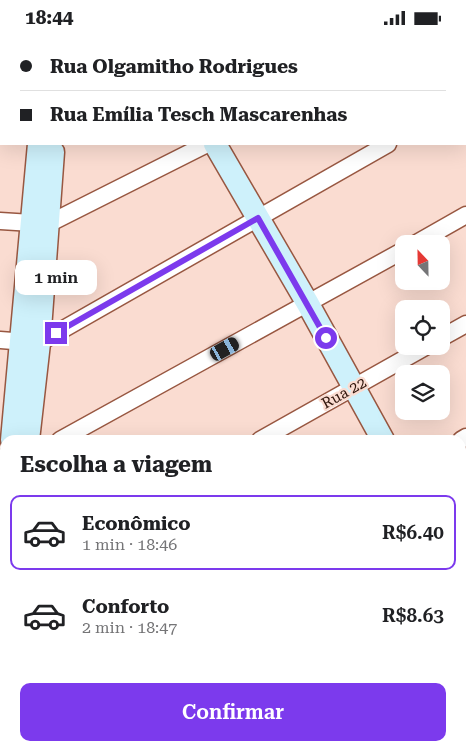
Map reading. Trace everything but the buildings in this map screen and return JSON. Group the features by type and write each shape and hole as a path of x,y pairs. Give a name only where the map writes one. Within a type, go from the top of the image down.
{"street":[{"path":"39,145 40,223"},
{"path":"12,435 20,342 54,145"},
{"path":"0,221 40,223 205,145"},
{"path":"216,145 308,304 380,435"},
{"path":"20,342 258,218 386,145"},
{"path":"431,235 466,215"},
{"path":"69,435 395,255"},
{"path":"450,333 466,324"},
{"path":"20,342 28,435"},
{"name":"Rua 22","path":"269,435 411,355"}],"route":[{"path":"56,333 258,218 326,338"}]}
